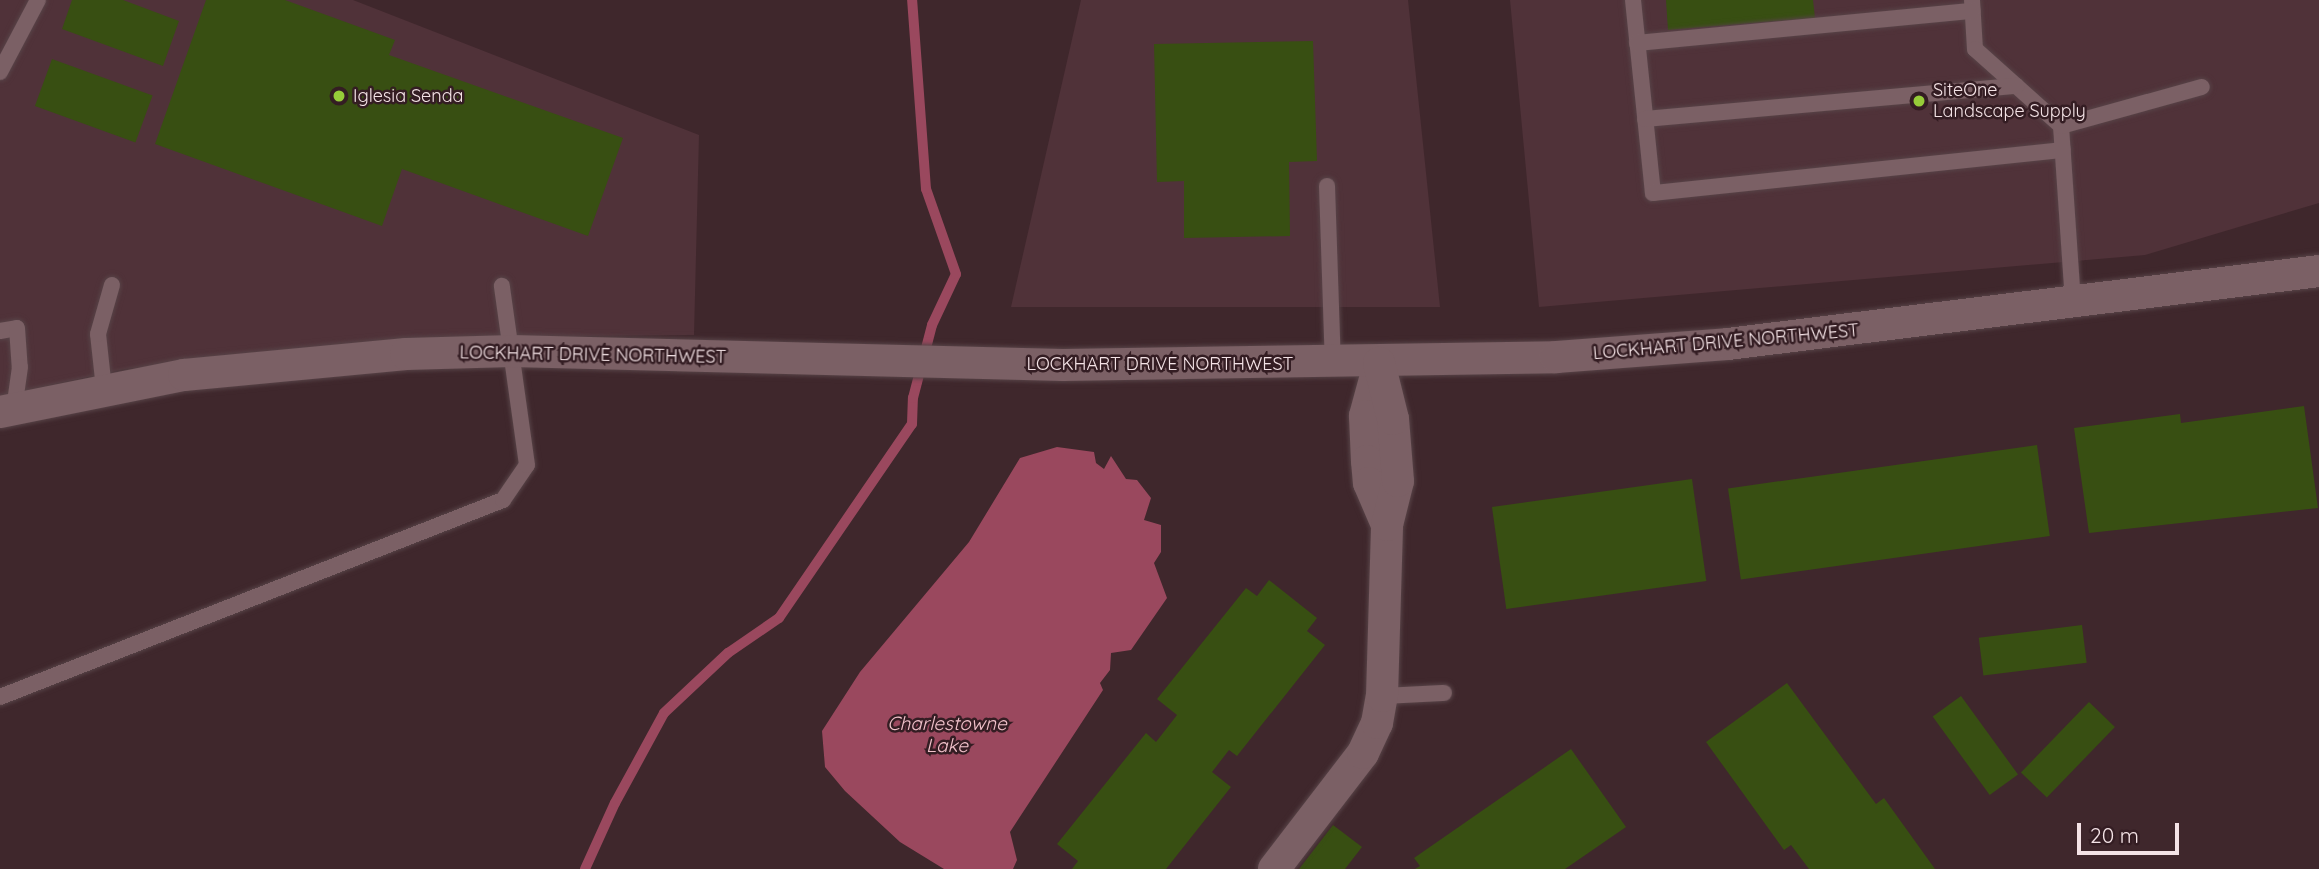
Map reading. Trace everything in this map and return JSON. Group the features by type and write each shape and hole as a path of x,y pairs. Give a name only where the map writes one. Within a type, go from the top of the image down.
{"street":[{"name":"LOCKHART DRIVE NORTHWEST","path":"7,410 104,389 326,360 512,351 945,362 1379,363 1556,357 1728,344 2073,304 2319,271"},
{"path":"1274,869 1363,753 1382,696 1388,525 1369,483 1365,416 1379,363"}],"lane":[{"path":"0,72 38,0"},
{"path":"1633,0 1653,193 2063,150"},
{"path":"1637,43 1972,6 1975,49 2061,126 2073,304"},
{"path":"1645,119 2017,86"},
{"path":"2061,126 2202,87"},
{"path":"1327,186 1333,363"},
{"path":"104,389 98,334 113,285"},
{"path":"0,697 503,500 527,465 502,286"},
{"path":"0,331 18,328 20,367 7,410"},
{"path":"1382,696 1444,693"}],"shaded area":[{"path":"0,0 353,0 699,135 694,335 447,337 125,369 0,396"},
{"path":"1081,0 1408,0 1440,307 1011,307"},
{"name":"SiteOne Landscape Supply","path":"1510,0 2319,0 2319,203 2145,255 1539,307"}],"water":[{"name":"Charlestowne Lake","path":"1057,447 1094,452 1096,463 1104,469 1111,456 1126,479 1137,480 1151,498 1144,520 1161,525 1161,552 1154,563 1167,598 1131,650 1111,653 1110,670 1100,683 1103,690 1010,832 1017,860 1013,869 944,869 900,842 845,791 825,767 822,731 860,672 969,542 1020,458"}],"building":[{"path":"72,0 123,0 179,21 163,66 62,29"},
{"name":"Iglesia Senda","path":"206,0 285,0 395,40 389,55 623,138 588,236 402,169 382,226 155,144"},
{"path":"1666,0 1813,0 1815,18 1668,30"},
{"path":"1313,41 1317,161 1289,162 1290,236 1184,238 1184,181 1157,182 1154,44"},
{"path":"52,59 153,96 135,143 35,106"},
{"path":"2304,406 2318,508 2089,533 2074,428 2180,414 2181,423"},
{"path":"2037,445 2050,536 1741,580 1728,488"},
{"path":"1692,479 1706,581 1506,609 1492,507"},
{"path":"1269,580 1317,618 1307,631 1325,645 1237,756 1229,750 1212,772 1231,787 1166,869 1072,869 1078,861 1057,844 1146,733 1156,742 1177,715 1157,699 1246,588 1257,596"},
{"path":"2082,625 2087,663 1983,675 1979,638"},
{"path":"1787,683 1876,804 1884,798 1935,869 1809,869 1791,845 1784,850 1706,742"},
{"path":"1961,696 2018,774 1990,795 1933,717"},
{"path":"2089,702 2115,727 2047,798 2021,772"},
{"path":"1571,749 1626,827 1565,869 1415,869 1420,866 1414,858"},
{"path":"1333,825 1362,847 1345,869 1299,869"}],"waterway":[{"path":"585,869 615,803 664,713 728,653 779,618 912,424 913,398 932,325 956,274 926,189 912,0"}],"place":[{"name":"Iglesia Senda","path":"339,96"},
{"name":"SiteOne Landscape Supply","path":"1919,101"}]}
